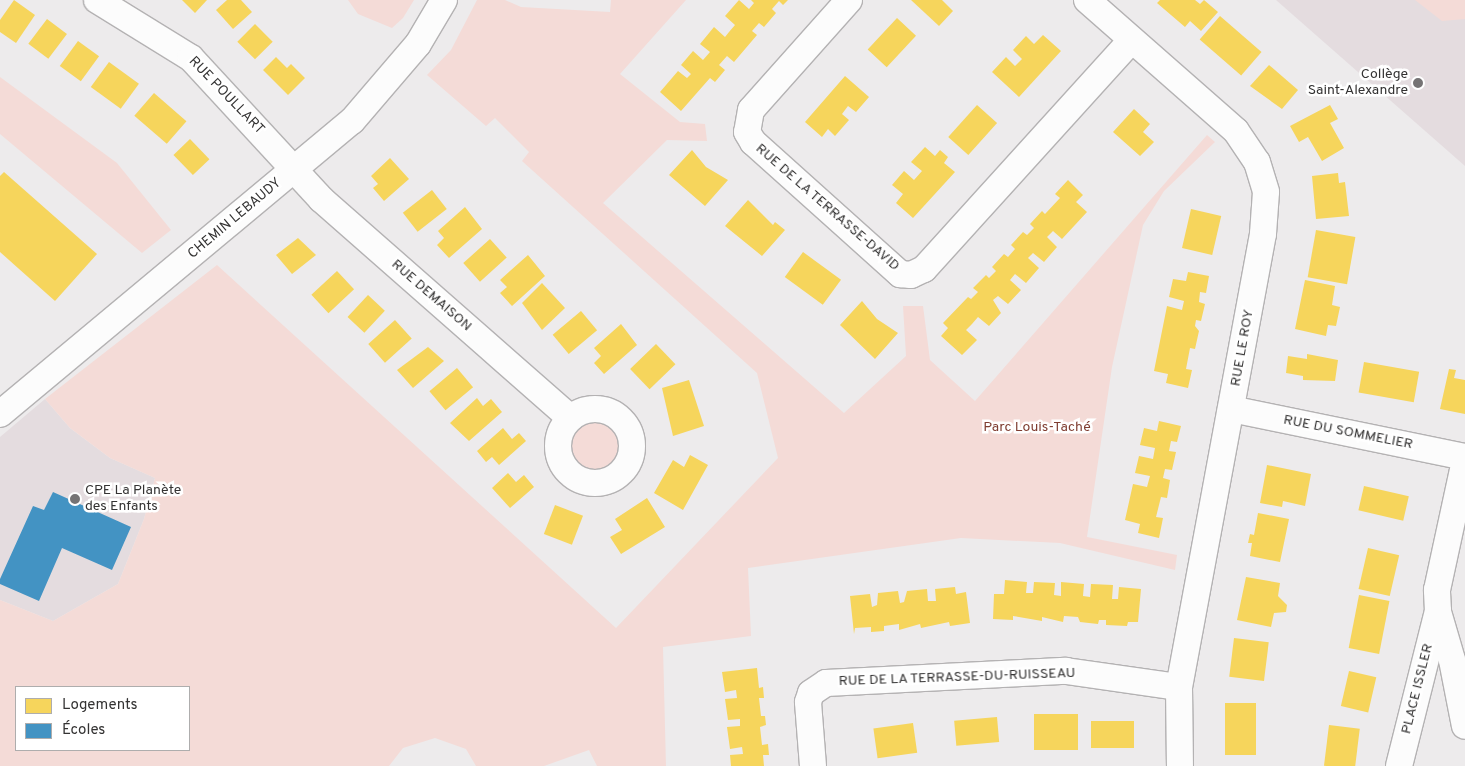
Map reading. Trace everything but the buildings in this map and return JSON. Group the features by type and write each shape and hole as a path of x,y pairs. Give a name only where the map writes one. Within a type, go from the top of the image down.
{"street":[{"name":"RUE POULLART","path":"97,0 191,58 295,170"},
{"name":"CHEMIN LEBAUDY","path":"0,414 352,122 395,74 418,44 444,0"},
{"name":"RUE DE LA TERRASSE-DAVID","path":"849,0 751,110 746,121 747,132 753,142 900,274 911,274 924,268 1132,40"},
{"name":"RUE LE ROY","path":"1088,0 1236,131 1248,147 1263,178 1267,210 1178,687 1180,766"},
{"name":"RUE DEMAISON","path":"295,170 321,199 570,418"},
{"name":"RUE DU SOMMELIER","path":"1231,409 1465,457"},
{"name":"PLACE ISSLER","path":"1399,766 1438,611 1438,590 1465,460"},
{"name":"PLACE ISSLER","path":"1438,611 1452,660 1465,726"},
{"name":"RUE DE LA TERRASSE-DU-RUISSEAU","path":"813,766 808,702 811,693 826,684 1066,671 1152,681 1178,687"}],"shaded area":[{"name":"Collège Saint-Alexandre","path":"1276,0 1465,0 1465,166"},
{"name":"CPE La Planète des Enfants","path":"45,399 70,428 110,458 155,478 144,519 118,584 53,621 0,600 0,437"}],"green space":[{"path":"348,0 414,0 403,18 392,28 358,14"},
{"name":"Parc Louis-Taché","path":"477,0 505,0 521,7 610,12 611,0 686,0 620,74 680,122 705,124 707,141 667,140 603,203 844,413 906,356 903,306 923,306 930,360 975,401 1207,135 1215,142 1164,191 1143,225 1112,367 1087,537 1177,555 1175,570 1060,543 961,538 748,568 751,636 663,647 666,766 597,766 589,750 544,766 476,766 466,749 435,738 403,748 389,766 0,766 0,600 53,621 118,584 144,519 155,478 110,458 70,428 45,399 217,265 616,628 778,458 757,373 522,161 529,152 495,118 486,126 427,75 451,50"},
{"path":"1415,0 1465,0 1465,19 1442,21"},
{"path":"0,77 117,163 171,230 142,253 0,134"},
{"path":"590,421 600,421 613,428 620,441 620,451 613,464 600,471 590,471 581,467 574,460 570,451 570,441 574,432 581,425"}],"place":[{"name":"Collège Saint-Alexandre","path":"1418,83"},
{"name":"CPE La Planète des Enfants","path":"75,499"}]}
